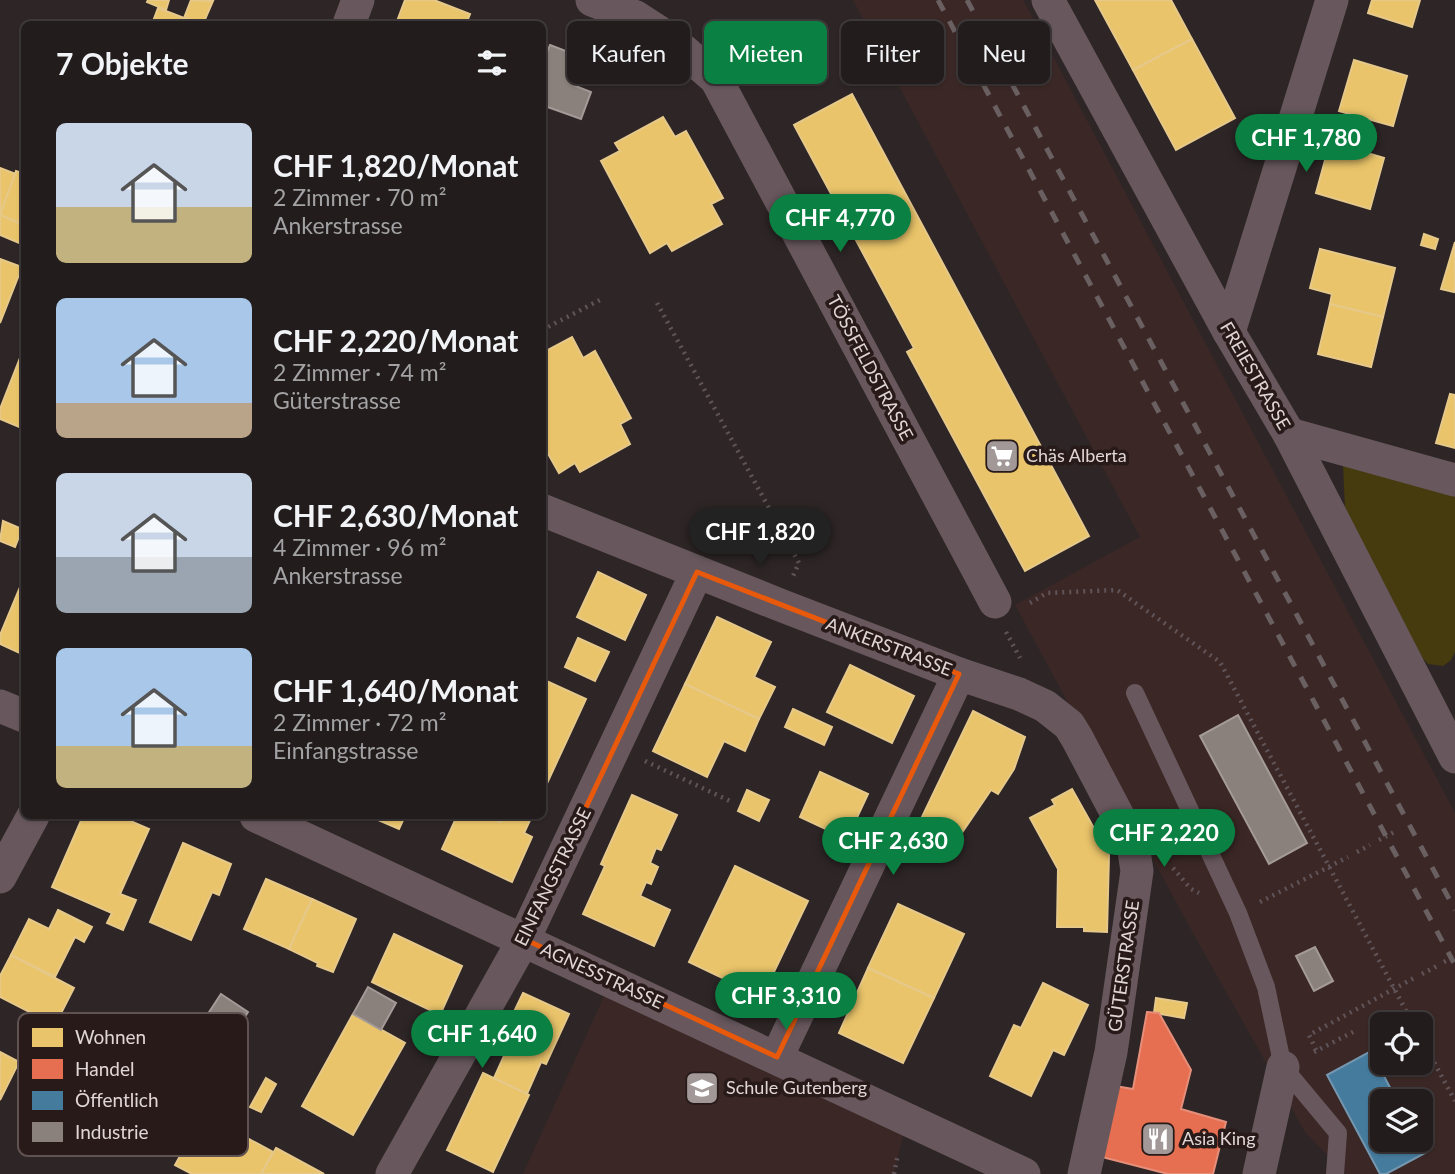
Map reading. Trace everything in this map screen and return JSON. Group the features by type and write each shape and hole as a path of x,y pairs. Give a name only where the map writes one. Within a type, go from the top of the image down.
{"street":[{"path":"350,21 358,0"},
{"name":"TÖSSFELDSTRASSE","path":"593,0 636,17 670,38 716,79 1010,604"},
{"name":"FREIESTRASSE","path":"1048,0 1229,332 1289,434 1454,747"},
{"path":"1229,332 1332,0"},
{"path":"1289,434 1455,480"},
{"name":"ANKERSTRASSE","path":"546,512 960,674 777,1057"},
{"name":"EINFANGSTRASSE","path":"392,1174 524,939 697,572"},
{"name":"GÜTERSTRASSE","path":"960,674 1019,694 1057,714 1069,725 1126,831 1136,861 1136,889 1111,1052 1084,1174"},
{"path":"0,706 21,715"},
{"path":"0,877 31,819"},
{"name":"AGNESSTRASSE","path":"289,822 524,939 1024,1174"},
{"path":"1259,1174 1283,1067"}],"lane":[{"path":"1135,693 1238,913 1266,987 1283,1067 1338,1133 1335,1174"}],"path":[{"path":"546,328 600,300"},
{"path":"657,303 799,563 780,605"},
{"path":"1010,604 1047,593 1118,590 1220,662 1406,1012"},
{"path":"614,747 730,801"},
{"path":"1126,831 1141,837 1157,850 1191,889 1238,913 1348,857"},
{"path":"1379,840 1394,832"},
{"path":"1357,852 1370,845"},
{"path":"1444,962 1455,956"},
{"path":"1422,974 1437,966"},
{"path":"1357,1030 1316,1051 1309,1035 1413,978"},
{"path":"1433,1060 1455,1101"}],"highlighted area":[{"path":"697,572 959,674 777,1057 524,939"}],"shaded area":[{"path":"853,0 1023,0 1034,21 958,21 958,84 1050,84 1050,51 1455,813 1455,1174 1346,1174 1305,1132 1193,933 1015,605 1140,537 898,84 944,84 944,21 864,21"},
{"path":"1343,465 1455,494 1455,652 1451,660 1443,666 1428,664 1421,656 1345,509"},
{"name":"Schule Gutenberg","path":"611,981 907,1119 894,1174 523,1174"}],"building: Wohnen":[{"path":"169,0 166,10 147,2"},
{"path":"191,0 213,1 204,21 184,18"},
{"path":"405,0 434,0 470,14 467,21 397,21"},
{"path":"1095,0 1171,0 1192,39 1133,70"},
{"path":"1372,0 1420,0 1412,27 1368,13"},
{"path":"158,8 193,21 153,21"},
{"path":"1192,39 1235,118 1176,150 1133,70"},
{"path":"1354,60 1407,76 1393,126 1339,111"},
{"path":"852,94 1089,536 1025,571 907,352 914,348 794,125"},
{"path":"663,117 675,137 686,131 723,198 711,204 722,224 672,251 667,243 650,253 601,161 620,151 615,143"},
{"path":"1330,142 1384,158 1370,209 1316,193"},
{"path":"0,168 16,174 0,215"},
{"path":"16,171 21,173 21,224 0,215"},
{"path":"0,215 21,224 21,244 0,235"},
{"path":"1424,234 1438,239 1435,249 1421,245"},
{"path":"1455,242 1455,289 1454,292 1441,289"},
{"path":"1320,249 1395,268 1383,317 1330,304 1332,294 1310,288"},
{"path":"0,259 21,267 21,270 0,323"},
{"path":"1330,304 1383,317 1371,367 1318,354"},
{"path":"572,337 583,358 595,351 631,418 620,424 630,444 580,472 575,463 559,473 546,450 546,351"},
{"path":"21,356 21,428 0,419 0,409"},
{"path":"1450,394 1455,395 1455,448 1436,443"},
{"path":"3,521 21,529 15,547 0,541"},
{"path":"598,572 646,595 625,640 577,617"},
{"path":"21,585 21,654 0,644 0,635"},
{"path":"717,617 771,642 754,677 775,687 759,719 685,684"},
{"path":"578,638 609,652 595,681 565,667"},
{"path":"850,665 914,696 892,743 827,712"},
{"path":"546,681 586,699 546,786"},
{"path":"685,684 759,719 745,751 724,741 707,777 653,751"},
{"path":"793,709 832,727 824,745 785,727"},
{"path":"973,711 1025,737 1014,769 998,794 991,790 959,837 921,819"},
{"path":"820,772 868,794 847,839 800,817"},
{"path":"1072,789 1109,855 1107,932 1084,931 1084,927 1057,927 1058,869 1030,818 1055,805 1052,800"},
{"path":"747,790 769,800 759,821 738,811"},
{"path":"632,795 677,815 661,850 656,848 650,863 658,867 651,884 646,882 640,896 670,910 654,946 583,914 605,866 601,864"},
{"path":"82,819 126,819 149,829 120,894 136,900 123,930 107,923 112,913 52,887"},
{"path":"376,819 404,819 399,829"},
{"path":"456,819 493,819 500,822 502,819 531,819 524,833 532,837 512,882 442,849"},
{"path":"183,843 231,864 219,895 212,892 191,940 150,922"},
{"path":"735,866 808,901 762,997 689,962"},
{"path":"266,879 312,899 289,949 244,929"},
{"path":"312,899 356,919 333,972 289,949"},
{"path":"898,904 964,934 934,998 868,968"},
{"path":"58,910 92,927 84,942 75,937 55,977 11,955 29,919 49,929"},
{"path":"394,934 462,966 440,1015 372,982"},
{"path":"11,955 74,988 61,1013 31,1013 0,997 0,976"},
{"path":"868,968 934,998 903,1063 839,1033"},
{"path":"1043,983 1088,1005 1064,1055 1053,1050 1031,1096 990,1076 1014,1025 1021,1028"},
{"path":"523,993 569,1014 546,1064 541,1062 527,1094 494,1078 508,1047 499,1043"},
{"path":"1156,998 1187,1003 1184,1018 1154,1013"},
{"path":"353,1014 405,1043 353,1135 302,1106"},
{"path":"0,1052 18,1061 18,1064 0,1100"},
{"path":"483,1073 529,1095 493,1172 447,1150"},
{"path":"266,1078 276,1084 261,1112 250,1107"},
{"path":"248,1138 273,1152 261,1174 192,1174 175,1165 180,1156 248,1156"},
{"path":"276,1148 324,1174 261,1174"}],"building: Handel":[{"path":"1147,1012 1159,1013 1191,1070 1181,1109 1226,1122 1213,1174 1168,1174 1102,1157 1115,1086 1133,1089"}],"building: Öffentlich":[{"path":"1370,1052 1370,1075 1383,1075 1391,1089 1370,1089 1370,1152 1425,1153 1386,1174 1380,1174 1327,1075"}],"building: Industrie":[{"path":"550,45 567,52 567,84 591,92 581,119 546,106 546,56"},
{"path":"1238,715 1307,843 1269,864 1200,736"},
{"path":"1315,947 1333,981 1314,991 1296,956"},
{"path":"368,987 396,1003 381,1030 353,1014"},
{"path":"221,994 248,1012 247,1013 209,1013"}],"railway":[{"path":"938,0 1455,965"},
{"path":"967,0 1455,910"}],"place":[{"name":"Chäs Alberta","path":"1002,456"},
{"name":"Schule Gutenberg","path":"702,1088"},
{"name":"Asia King","path":"1158,1139"}]}
